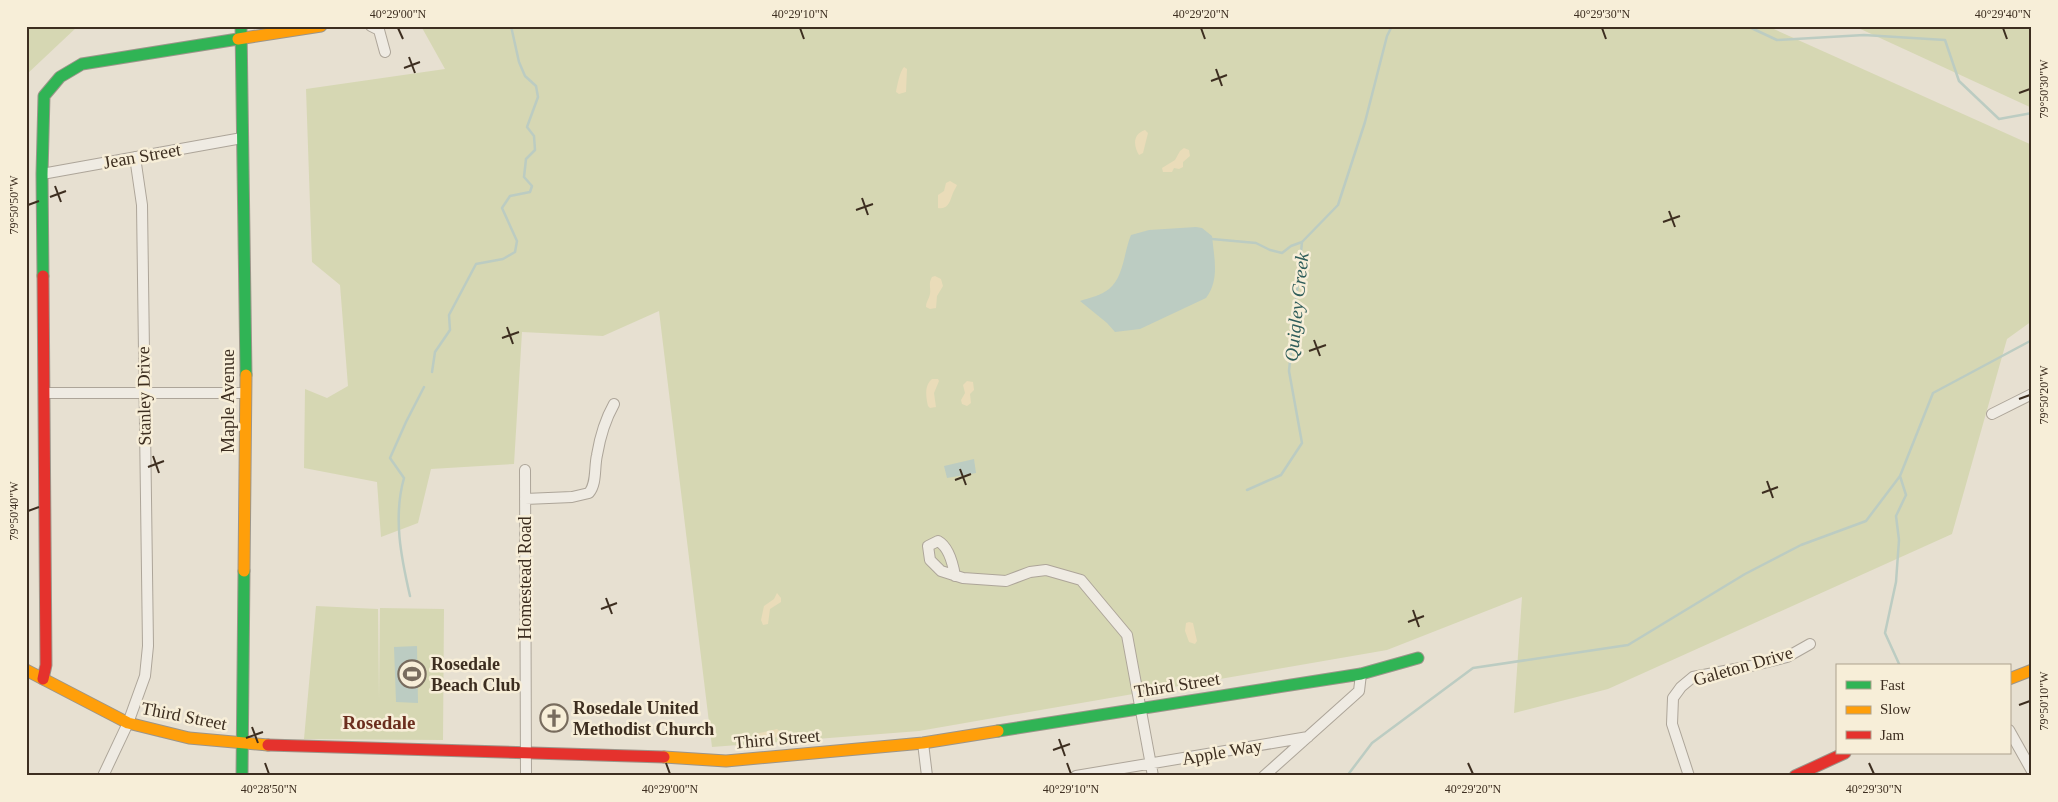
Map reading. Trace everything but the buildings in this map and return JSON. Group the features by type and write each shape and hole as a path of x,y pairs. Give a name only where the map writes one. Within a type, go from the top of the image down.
{"street":[{"name":"Maple Avenue","path":"241,26 246,393 242,776"},
{"path":"43,679 46,665 42,174 44,96 48,87 68,70 82,64 320,26"},
{"path":"371,26 379,30 385,52"},
{"name":"Jean Street","path":"42,174 242,138"},
{"name":"Stanley Drive","path":"103,776 128,723 145,676 148,646 142,205 135,156"},
{"path":"45,392 246,393"},
{"path":"1992,414 2032,394"},
{"path":"525,499 572,497 589,493 594,483 596,458 601,434 614,404"},
{"name":"Homestead Road","path":"525,470 526,776"},
{"path":"955,576 1006,581 1030,572 1046,570 1081,580 1127,635 1153,776"},
{"name":"Galeton Drive","path":"1689,776 1672,724 1673,698 1681,687 1693,677 1787,657 1810,644"},
{"name":"Third Street","path":"26,670 128,723 189,738 243,744 677,757 726,761 923,743 1361,674 1418,658"},
{"path":"2010,679 2032,670"},
{"path":"1264,776 1360,690 1361,674"},
{"path":"2010,732 2032,771"},
{"name":"Apple Way","path":"1076,776 1308,736"},
{"path":"923,743 927,776"},
{"path":"1795,776 1843,754"}],"green space":[{"path":"26,26 78,26 26,75"},
{"path":"421,26 1767,26 2032,145 2032,321 2007,339 1952,534 1608,689 1514,713 1522,597 1387,650 919,731 712,747 659,311 603,336 522,332 514,464 431,469 418,523 381,537 377,482 304,468 305,389 327,398 348,386 340,285 312,262 306,89 445,69"},
{"path":"1854,26 2032,26 2032,108"},
{"path":"316,606 378,609 379,699 380,608 444,609 443,740 304,739"}],"sand":[{"path":"904,67 907,69 906,92 899,94 896,92 896,89"},
{"path":"1145,130 1148,133 1143,153 1139,155 1135,140 1138,134"},
{"path":"1184,148 1189,150 1190,156 1183,162 1183,167 1179,169 1174,168 1172,172 1163,172 1162,168 1175,160"},
{"path":"950,181 957,185 950,201 947,206 938,208 938,195 944,191 946,183"},
{"path":"935,276 941,279 943,286 937,296 936,308 930,309 926,305 930,294 930,282 932,277"},
{"path":"932,379 938,379 939,381 934,393 936,407 930,408 926,392"},
{"path":"967,381 973,382 974,390 970,394 971,403 967,406 962,404 961,400 965,393 963,385"},
{"path":"777,593 781,598 781,602 770,609 768,624 763,625 761,620 764,606 774,599"},
{"path":"1186,623 1193,623 1197,641 1195,644 1189,642 1185,631"},
{"path":"777,729 782,733 778,737 759,740 755,734"}],"shaded area":[{"path":"1202,228 1212,236 1215,276 1206,298 1140,329 1115,332 1080,301 1103,293 1114,284 1121,271 1131,235 1149,230"},
{"path":"974,459 976,473 947,478 944,466"},
{"path":"417,646 418,703 396,702 394,647"}],"waterway":[{"path":"432,372 435,352 450,330 449,315 476,264 503,259 515,252 517,241 502,208 510,196 530,192 532,186 524,177 526,159 535,150 534,136 527,127 538,97 536,86 525,76 519,62 511,26"},
{"name":"Quigley Creek","path":"1247,490 1281,475 1302,443 1289,371 1302,242 1338,205 1365,122 1387,36 1392,26"},
{"path":"1747,26 1777,40 1864,35 1945,40 1959,81 1999,119 2032,113"},
{"path":"1212,239 1256,243 1270,250 1282,253 1291,246 1302,242"},
{"path":"1347,776 1372,743 1473,668 1628,645 1745,574 1801,545 1866,521 1900,476 1933,393 2032,340"},
{"path":"410,596 399,537 399,507 404,478 390,458 424,387"},
{"path":"1899,664 1885,633 1896,582 1899,540 1896,516 1906,495 1900,476"}],"traffic: fast":[{"path":"241,26 246,375"},
{"path":"43,276 42,174 44,96 60,77 82,64 238,39"},
{"path":"242,776 244,571"},
{"path":"998,731 1361,674 1418,658"}],"traffic: slow":[{"path":"238,39 321,26"},
{"path":"244,571 246,375"},
{"path":"26,670 128,723 189,738 268,745"},
{"path":"2010,679 2032,670"},
{"path":"664,757 726,761 923,743 998,731"}],"traffic: jam":[{"path":"43,276 46,665 43,679"},
{"path":"268,745 664,757"},
{"path":"1795,776 1843,754"}],"place":[{"name":"Rosedale Beach Club","path":"412,674"},
{"name":"Rosedale United Methodist Church","path":"554,718"}],"district":[{"name":"Rosedale","path":"379,722"}]}
